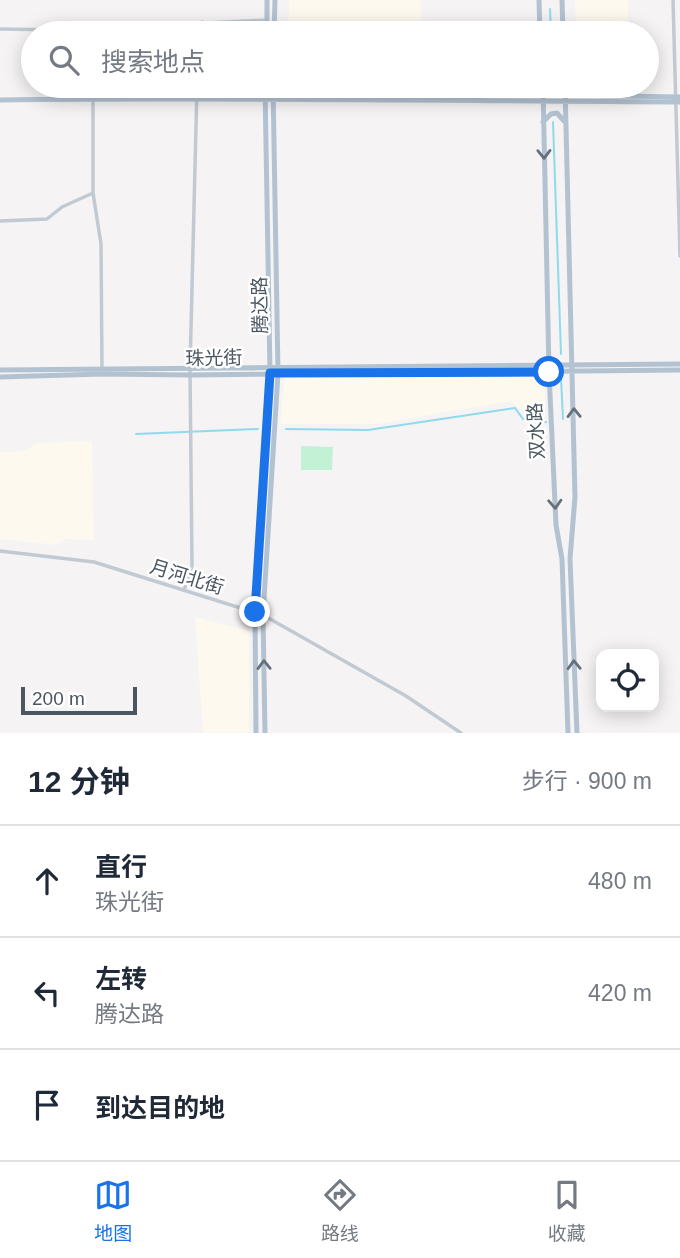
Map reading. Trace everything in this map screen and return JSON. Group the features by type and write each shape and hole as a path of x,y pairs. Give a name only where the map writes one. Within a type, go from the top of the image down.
{"main road":[{"path":"267,0 267,20"},
{"path":"274,21 275,0"},
{"path":"539,0 540,21"},
{"path":"540,12 546,0"},
{"path":"560,1 562,21"},
{"path":"0,98 21,98"},
{"path":"0,98 127,98"},
{"name":"腾达路","path":"256,733 255,612 274,370 265,98"},
{"name":"腾达路","path":"265,733 263,615 274,370 273,98"},
{"path":"453,98 543,99 565,103 678,99"},
{"path":"543,99 548,98"},
{"name":"双水路","path":"565,98 575,497 570,559 577,733"},
{"path":"650,98 678,99"},
{"name":"双水路","path":"543,99 549,369 556,526 562,559 568,733"},
{"path":"543,122 551,114 557,113 566,123"},
{"name":"珠光街","path":"573,369 680,364"},
{"name":"珠光街","path":"0,370 190,372"},
{"name":"珠光街","path":"0,377 274,370 680,370"}],"street":[{"path":"673,0 678,99 680,256"},
{"path":"234,21 267,20"},
{"path":"0,29 21,29"},
{"path":"184,590 192,566 190,372 196,98"},
{"path":"93,99 93,192 101,244 102,369"},
{"path":"0,221 47,219 62,207 93,192"},
{"name":"月河北街","path":"0,551 94,562 263,615 406,696 461,733"}],"shaded area":[{"path":"289,0 421,0 422,21 288,21"},
{"path":"575,0 628,0 628,21 576,21"},
{"path":"285,373 545,374 545,417 527,415 511,401 377,424 280,424"},
{"path":"92,441 94,540 65,539 57,545 0,539 0,452 25,451 36,443"},
{"path":"195,617 249,631 249,733 203,733"}],"green space":[{"path":"301,446 333,447 332,470 301,470"}],"waterway":[{"path":"550,9 550,21"},
{"path":"553,122 561,354"},
{"path":"561,378 563,419"},
{"path":"286,429 368,430 515,408 523,419 546,422"},
{"path":"136,434 258,429"}],"route":[{"path":"255,612 270,373 549,372"}]}
